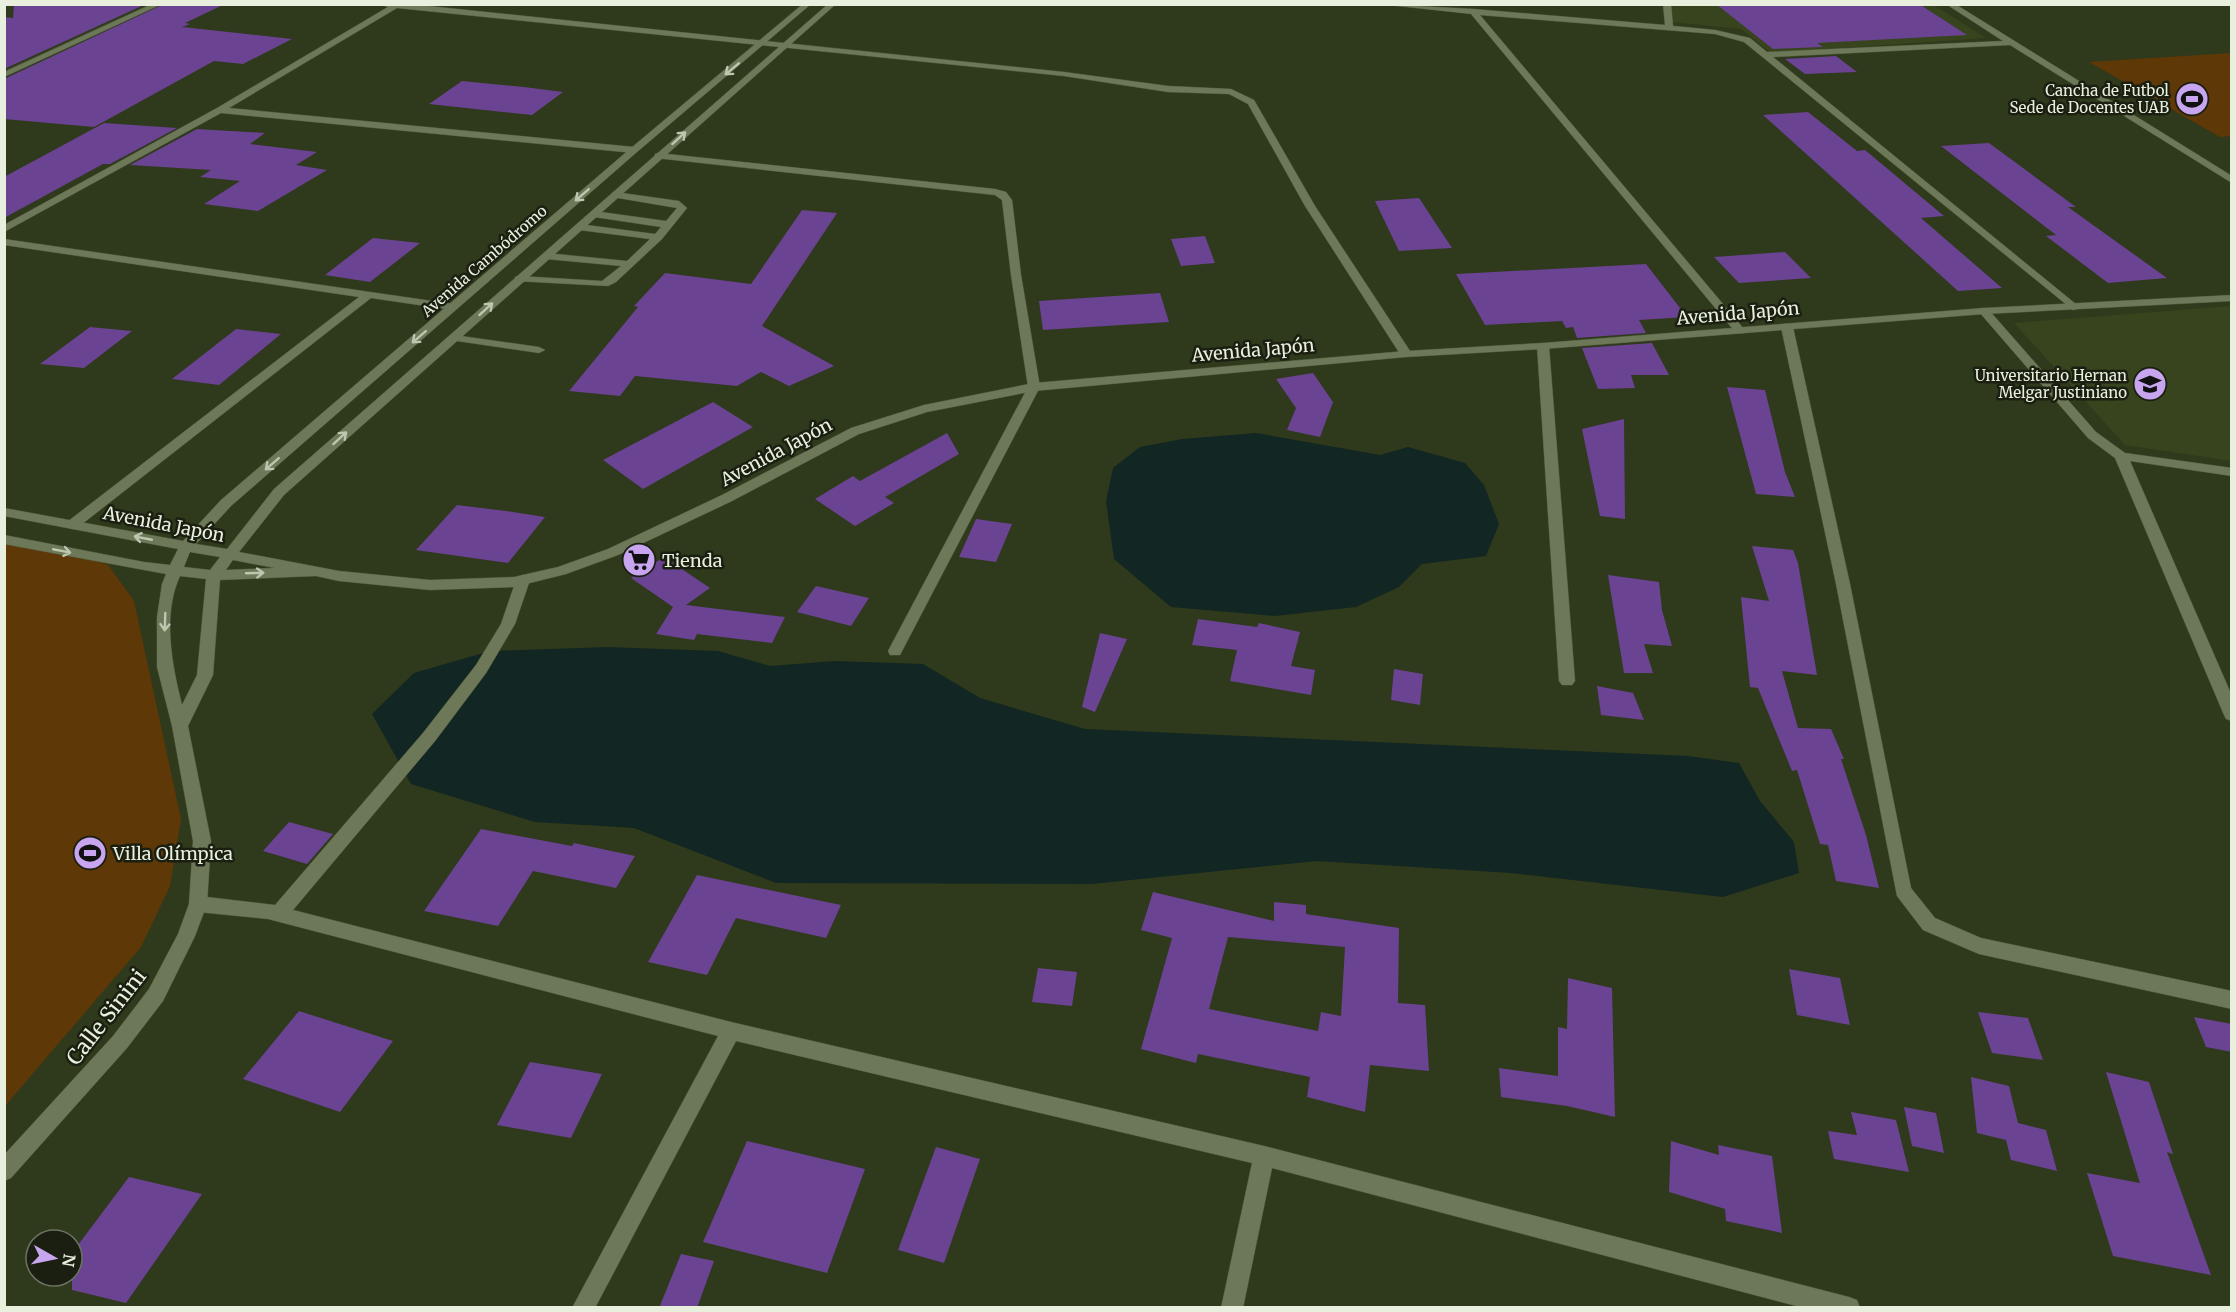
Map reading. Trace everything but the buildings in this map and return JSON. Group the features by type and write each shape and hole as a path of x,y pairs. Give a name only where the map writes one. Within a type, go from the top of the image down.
{"street":[{"path":"4,75 159,4"},
{"path":"382,4 1064,74 1168,89 1231,92 1251,102 1310,206 1406,354"},
{"name":"Avenida Cambódromo","path":"186,546 226,503 634,150 808,4"},
{"path":"180,726 205,675 211,585 214,575 227,555 279,492 833,4"},
{"path":"1382,4 1731,35 1747,40 2073,307"},
{"path":"1667,4 1669,29"},
{"path":"1949,4 2232,180"},
{"path":"4,229 220,110 395,6"},
{"path":"1473,12 1740,331"},
{"path":"1765,56 2011,43"},
{"path":"220,110 634,150"},
{"path":"658,156 1004,194 1007,200 1016,275 1034,387 895,651"},
{"path":"519,279 604,284 658,237 682,208 679,204 615,195"},
{"path":"594,214 669,225"},
{"path":"579,227 658,237"},
{"path":"4,242 453,307"},
{"path":"546,256 629,264"},
{"path":"72,525 367,296"},
{"name":"Avenida Japón","path":"4,512 339,576 430,585 523,580 561,571 613,552 727,498 855,431 924,409 1034,387 1406,354 1543,346 1984,311 2232,298"},
{"path":"1984,311 2091,435 2121,456 2232,472"},
{"path":"1786,327 1843,584 1903,891 1929,924 1980,946 2232,1000"},
{"path":"454,338 540,350"},
{"path":"1543,346 1567,681"},
{"path":"2121,456 2232,715"},
{"name":"Avenida Japón","path":"4,539 144,567 214,575 316,571"},
{"name":"Calle Sinini","path":"4,1171 120,1042 156,995 198,904 202,841 180,726 165,668 164,617 170,584 186,546"},
{"path":"279,914 429,737 481,669 508,624 523,580"},
{"path":"198,904 279,914 731,1031 1264,1156 1843,1307"},
{"path":"583,1308 731,1031"},
{"path":"1232,1308 1264,1156"}],"shaded area":[{"path":"1671,5 1934,5 1986,38 1771,53 1741,29 1671,22"},
{"name":"Cancha de Futbol Sede de Docentes UAB","path":"2231,53 2231,136 2220,137 2089,62"},
{"name":"Universitario Hernan Melgar Justiniano","path":"2231,306 2231,461 2125,445 2014,323"},
{"name":"Villa Olímpica","path":"5,541 63,550 108,565 134,601 181,819 170,886 141,947 5,1106"}],"water":[{"path":"1256,433 1380,455 1408,447 1465,463 1484,485 1499,524 1486,556 1422,564 1399,587 1356,607 1275,616 1171,607 1114,559 1106,501 1113,468 1140,447 1182,439"},
{"path":"607,647 718,651 770,666 835,661 923,664 980,698 1085,729 1688,756 1739,763 1760,801 1794,842 1799,873 1723,897 1511,873 1317,861 1092,884 776,883 634,828 535,822 411,784 372,714 414,673 490,651"}],"place":[{"name":"Cancha de Futbol Sede de Docentes UAB","path":"2192,99"},
{"name":"Universitario Hernan Melgar Justiniano","path":"2150,384"},
{"name":"Tienda","path":"639,560"},
{"name":"Villa Olímpica","path":"90,853"}]}
